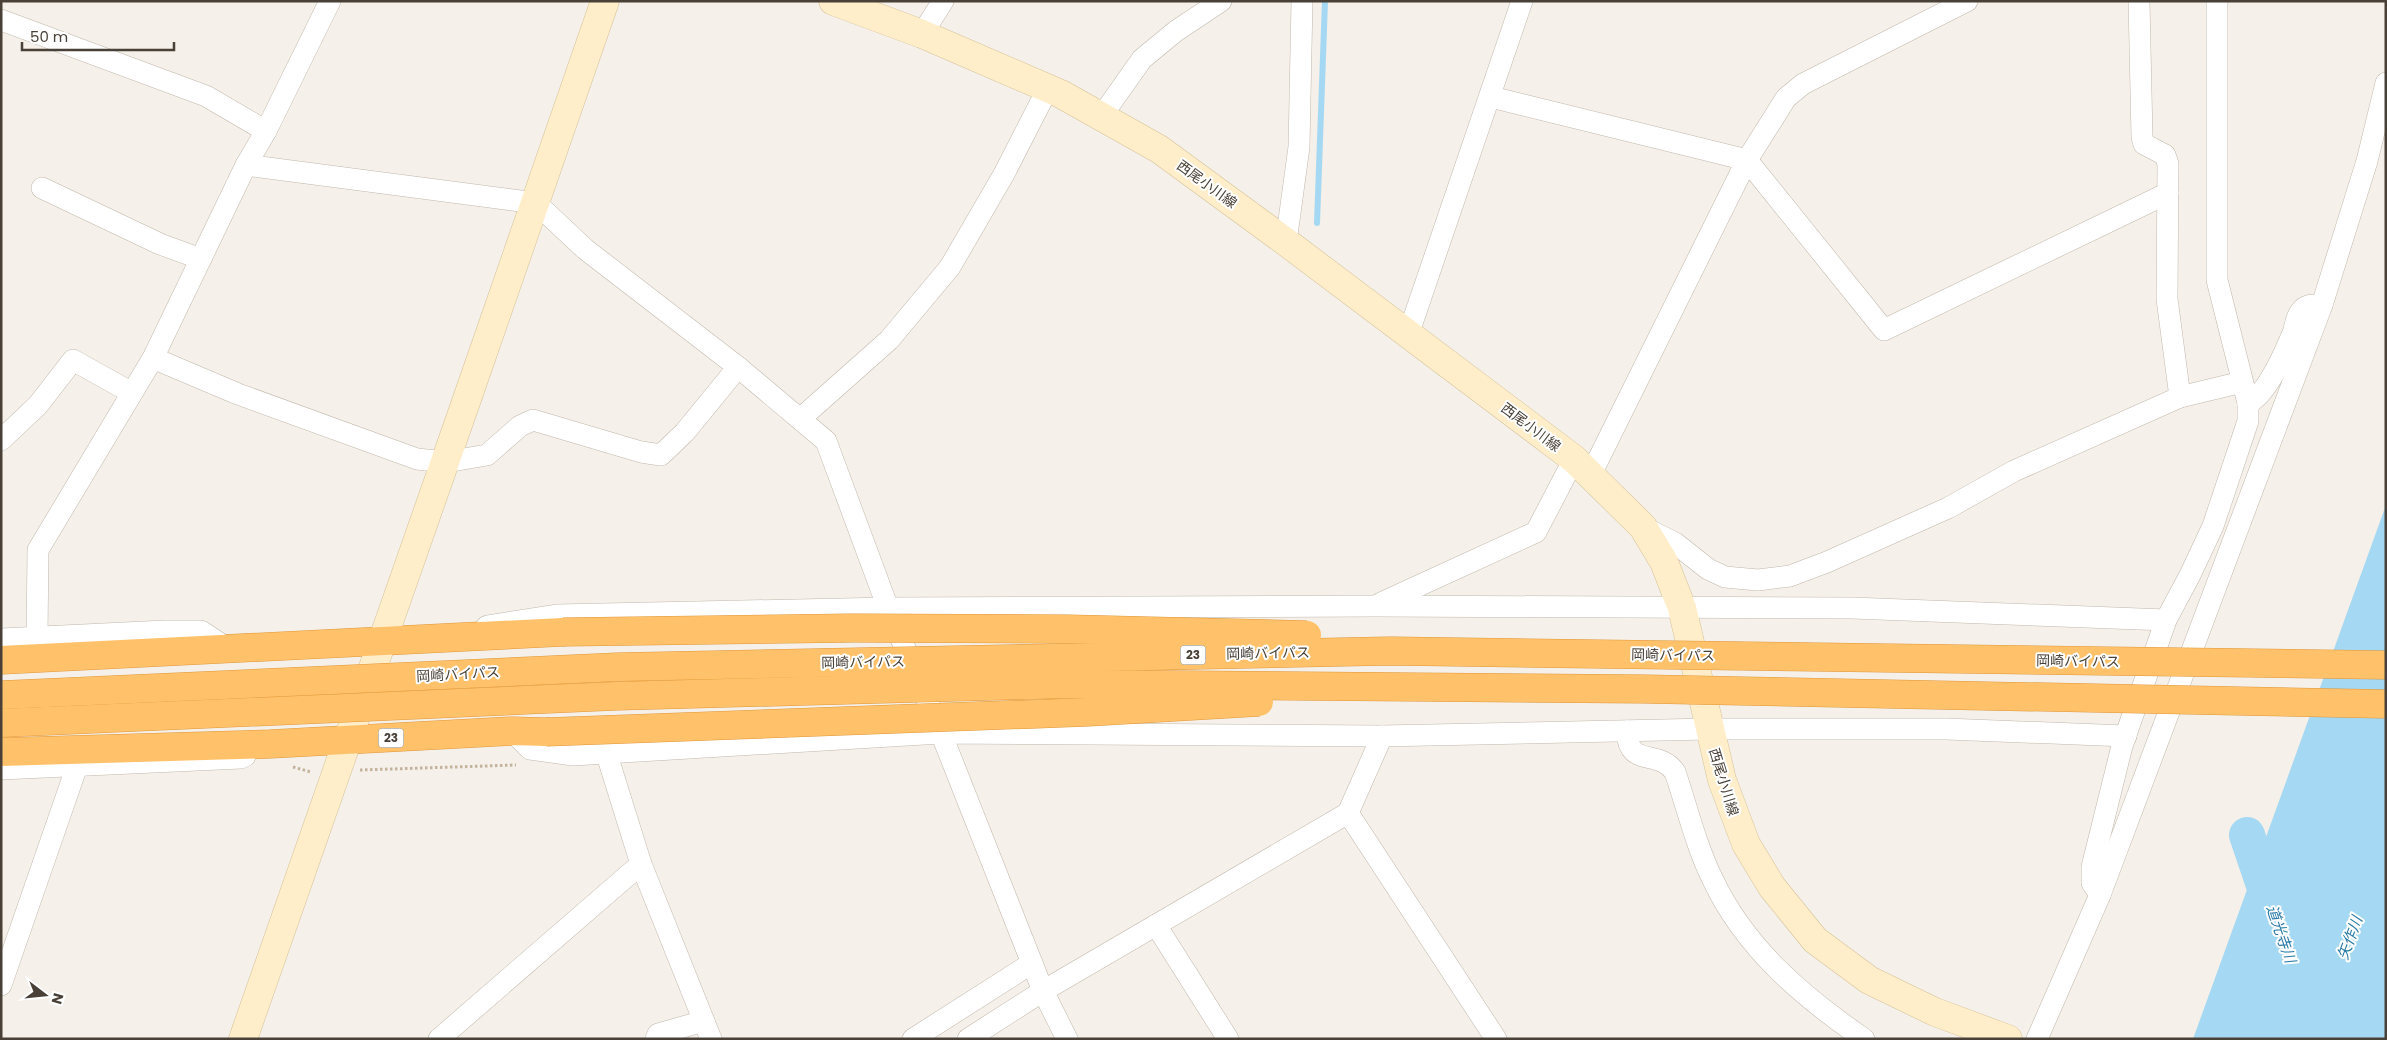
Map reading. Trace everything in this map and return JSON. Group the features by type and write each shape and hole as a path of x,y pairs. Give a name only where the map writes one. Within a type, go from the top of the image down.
{"highway":[{"name":"23","path":"1,660 563,632 853,628 1068,629 1370,637 1390,651"},
{"name":"岡崎バイパス","path":"1,695 618,667 1390,651 2386,665"},
{"name":"岡崎バイパス","path":"1,723 636,696 1068,684 1314,685 2386,704"},
{"name":"23","path":"1,752 270,744 512,731 546,732 1068,713 1289,700 1314,685"}],"main road":[{"path":"243,1039 335,770 446,462 605,1"},
{"name":"西尾小川線","path":"833,1 922,34 1048,88 1158,149 1286,242 1582,466 1643,526 1664,562 1682,608 1722,780 1746,844 1772,887 1815,940 1876,984 1935,1012 2008,1039"}],"street":[{"path":"37,637 38,550 153,358 246,165 266,131 330,1"},
{"path":"922,34 943,1"},
{"path":"1101,117 1142,59 1176,31 1221,1"},
{"path":"1286,242 1299,147 1302,1"},
{"path":"1408,335 1491,97 1522,1"},
{"path":"1376,606 1536,532 1582,466 1747,160 1786,98 1803,84 1967,1"},
{"path":"2139,1 2142,137 2144,144 2165,155 2168,164 2167,299 2180,397"},
{"path":"2100,895 2092,883 2092,867 2126,736 2166,620 2213,526 2248,421 2248,403 2217,280 2217,1"},
{"path":"1,20 206,96 266,131"},
{"path":"2037,1039 2100,895 2322,305 2367,161 2386,83"},
{"path":"800,419 889,340 950,267 1004,174 1048,88"},
{"path":"1491,97 1747,160 1884,330 2168,193"},
{"path":"246,165 536,203 585,249 738,367 826,441 888,608 941,733 1043,991 1067,1039"},
{"path":"42,188 160,244 201,260"},
{"path":"2248,403 2264,390 2293,333 2300,312 2310,304 2322,305"},
{"path":"153,358 238,394 417,459 446,462 487,455 520,426 533,420 641,452 660,455 685,432 738,367"},
{"path":"1,440 38,405 73,360 132,393"},
{"path":"1643,526 1675,543 1708,569 1725,577 1758,580 1790,576 1827,562 1948,508 2014,471 2180,397 2242,382"},
{"path":"461,638 492,624 557,615 888,608 1376,606 1852,608 2166,620"},
{"path":"1,639 165,631 200,632 215,649"},
{"path":"512,731 530,749 573,756 941,733 1382,736 1709,729 1946,729 2126,736"},
{"path":"1627,731 1628,747 1632,752 1665,763 1675,772 1713,880 1732,914 1755,945 1809,999 1864,1039"},
{"path":"968,1039 1043,991 1348,813 1382,736"},
{"path":"1,769 241,758 270,744"},
{"path":"607,755 641,864 708,1030 658,1034 656,1039"},
{"path":"1,985 77,766"},
{"path":"1348,813 1496,1039"},
{"path":"439,1039 641,864"},
{"path":"1156,925 1228,1039"},
{"path":"913,1039 1032,963"}],"path":[{"path":"288,765 305,772 519,765"}],"water":[{"name":"矢作川","path":"2386,505 2386,1039 2193,1039"}],"waterway":[{"path":"1317,223 1325,1"},
{"name":"道光寺川","path":"2247,835 2272,909"}]}
